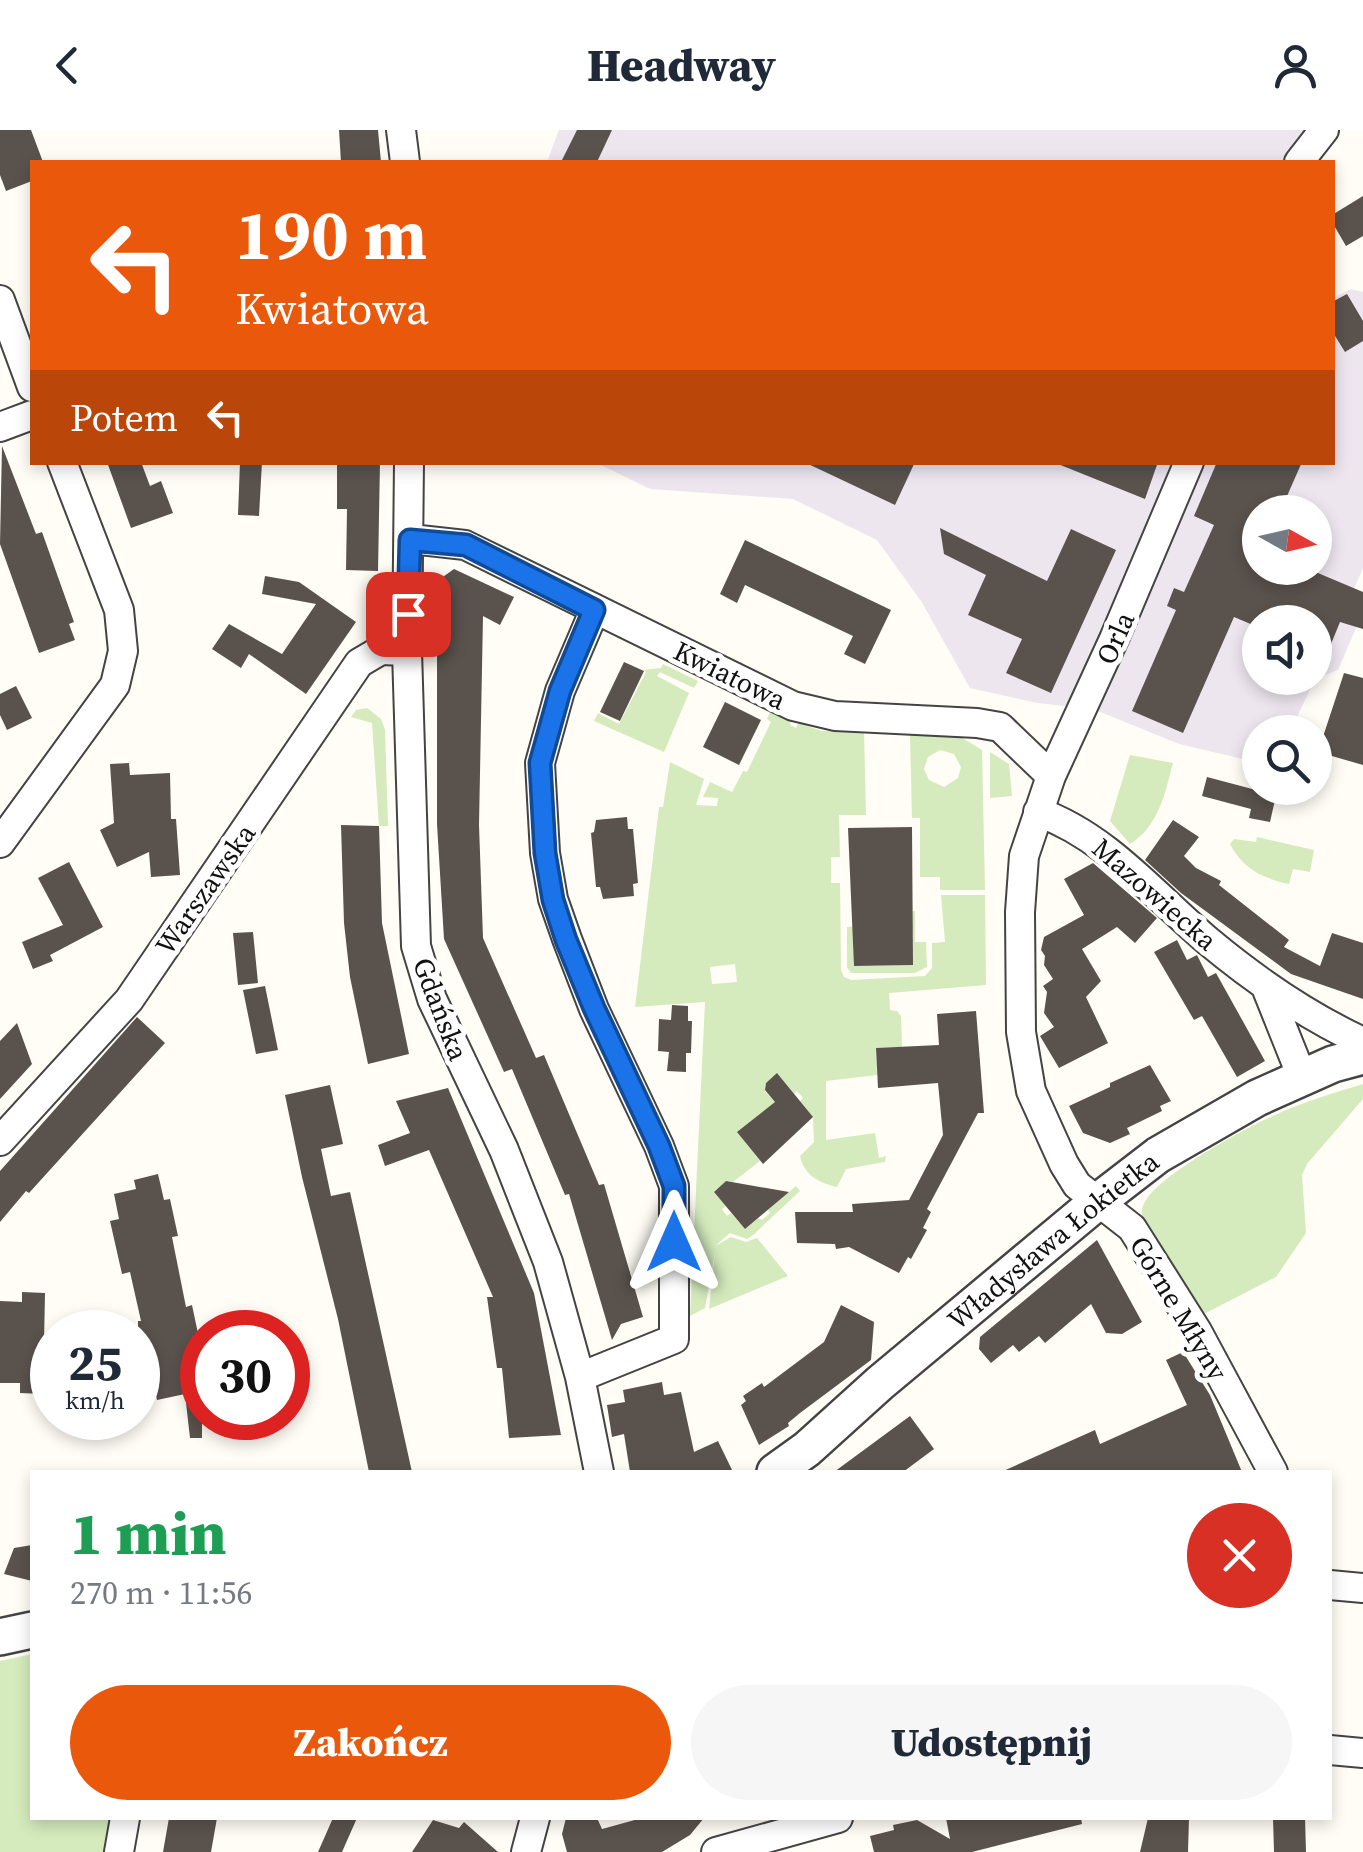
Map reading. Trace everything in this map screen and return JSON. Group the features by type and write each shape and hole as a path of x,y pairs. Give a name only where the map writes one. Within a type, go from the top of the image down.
{"street":[{"path":"401,130 405,160"},
{"path":"1301,160 1324,130"},
{"path":"0,300 30,382"},
{"path":"0,426 30,416"},
{"path":"0,843 115,685 123,651 119,610 63,465"},
{"name":"Gdańska","path":"409,465 407,651 414,904 422,972 539,1236 580,1376 599,1470"},
{"name":"Orla","path":"1038,812 1187,465"},
{"name":"Kwiatowa","path":"410,540 466,545 809,712 1000,728 1052,776"},
{"path":"580,1376 674,1340 675,1318 674,1186 566,940 553,900 545,853 540,763 560,691 594,610"},
{"name":"Warszawska","path":"0,1140 128,1000 359,663 381,650 407,651"},
{"name":"Mazowiecka","path":"1038,812 1070,823 1099,843 1266,988 1363,1042"},
{"name":"Górne Młyny","path":"1038,812 1024,856 1021,884 1022,1032 1038,1109 1077,1185 1132,1228 1197,1331 1272,1470"},
{"name":"Mazowiecka","path":"1266,988 1302,1077"},
{"name":"Władysława Łokietka","path":"777,1470 1126,1178 1197,1130 1302,1077 1363,1056"},
{"path":"1332,1585 1363,1588"},
{"path":"0,1637 30,1630"},
{"path":"1332,1750 1363,1753"},
{"path":"120,1852 125,1820"},
{"path":"526,1852 534,1820"},
{"path":"737,1820 754,1840"},
{"path":"716,1852 830,1820"}],"shaded area":[{"path":"559,130 1324,130 1301,160 548,160"},
{"path":"1351,289 1363,292 1363,568 1347,605 1363,612 1338,670 1332,672 1332,605 1242,605 1242,695 1307,695 1298,715 1242,715 1242,759 1179,744 1093,709 1037,703 970,688 921,601 877,540 793,499 650,489 601,465 1335,465 1335,297"}],"green space":[{"path":"663,664 698,681 694,688 660,672 657,676 689,693 664,752 594,721 598,713 619,724 646,672 643,670 661,668"},
{"path":"367,708 381,719 385,730 388,826 379,826 372,723 351,717 356,710"},
{"path":"770,712 791,721 790,725 796,728 798,723 822,731 864,732 866,815 839,815 840,857 831,857 831,883 840,883 844,977 851,980 925,976 932,968 932,943 945,942 941,895 985,895 986,985 889,993 890,1010 901,1016 902,1047 876,1048 877,1075 826,1081 826,1140 875,1133 879,1158 886,1156 885,1162 846,1169 837,1187 813,1177 802,1163 800,1156 814,1142 813,1118 800,1101 803,1098 797,1091 794,1094 778,1074 766,1083 765,1091 778,1105 738,1132 760,1161 714,1192 726,1206 722,1209 727,1216 731,1213 745,1229 758,1218 762,1220 796,1186 800,1191 747,1239 730,1233 715,1246 731,1237 746,1242 757,1238 788,1276 709,1309 715,1253 705,1308 690,1316 705,1002 635,1007 659,807 663,807 670,762 704,779 696,805 717,806 718,798 703,797 710,782 732,792 743,771 747,772 771,722 767,719","holes":["735,964 737,982 712,984 710,967"]},
{"path":"910,734 959,736 982,750 985,890 940,890 940,877 920,877 920,818 912,818","holes":["940,750 954,754 961,767 958,778 944,787 929,780 924,769 928,757"]},
{"path":"990,752 1009,764 1012,796 990,798"},
{"path":"1130,755 1173,763 1154,818 1130,844 1110,821"},
{"path":"1257,837 1314,850 1310,872 1293,869 1289,884 1254,871 1230,844 1234,839 1256,842"},
{"path":"890,911 915,911 915,942 926,942 927,967 915,973 851,973 847,967 847,927 864,926 854,966 913,965 913,931 891,931"},
{"path":"1363,1084 1363,1099 1302,1175 1306,1233 1276,1277 1200,1316 1143,1221 1146,1200 1186,1165 1244,1130 1296,1106"},
{"path":"30,1654 30,1820 109,1820 104,1852 0,1852 0,1661"}],"building":[{"path":"0,130 31,130 42,160 30,160 30,182 6,191 0,175"},
{"path":"339,130 378,130 381,160 341,160"},
{"path":"577,130 612,130 598,160 562,160"},
{"path":"1363,196 1363,236 1346,246 1335,227 1335,213"},
{"path":"1347,294 1363,321 1363,341 1345,352 1335,336 1335,300"},
{"path":"2,446 36,534 42,532 74,622 69,624 75,640 39,653 0,544"},
{"path":"108,465 142,465 150,486 161,481 173,513 131,528"},
{"path":"240,465 262,465 259,516 238,515"},
{"path":"337,465 380,465 378,571 346,570 347,509 337,509"},
{"path":"810,465 914,465 895,505"},
{"path":"1060,465 1157,465 1145,499"},
{"path":"1216,465 1301,465 1287,495 1242,495 1242,585 1332,585 1332,579 1363,592 1363,629 1340,622 1332,642 1332,605 1242,605 1242,620 1234,617 1183,733 1132,711 1176,610 1167,606 1174,588 1184,592 1214,525 1194,516"},
{"path":"940,528 1047,581 1071,529 1116,550 1051,693 1006,673 1022,639 968,615 986,575 944,554"},
{"path":"745,540 891,610 865,664 844,654 853,636 745,585 737,603 720,594"},
{"path":"454,569 514,597 500,625 483,616 479,825 483,938 536,1058 544,1055 599,1185 604,1184 643,1317 621,1324 612,1340 569,1194 565,1195 512,1069 504,1072 444,939 437,824 437,645 440,579"},
{"path":"265,576 299,582 356,622 306,694 249,654 241,668 212,649 229,624 282,654 316,604 262,594"},
{"path":"624,662 644,671 620,721 600,712"},
{"path":"1344,673 1363,678 1363,765 1332,756 1330,715"},
{"path":"16,686 32,718 7,730 0,715 0,694"},
{"path":"725,702 761,720 739,765 703,747"},
{"path":"129,763 130,775 170,773 171,819 176,819 180,875 151,877 149,852 117,867 100,830 114,823 110,764"},
{"path":"1207,777 1242,786 1242,805 1274,805 1270,822 1249,818 1251,809 1202,796"},
{"path":"627,817 628,829 633,829 638,883 633,884 634,896 603,899 600,887 596,887 591,833 596,820"},
{"path":"1173,820 1199,837 1184,856 1196,868 1221,881 1219,885 1289,940 1284,947 1320,966 1332,933 1363,943 1363,999 1291,974 1181,893 1145,860"},
{"path":"341,825 379,826 382,923 409,1054 368,1064 350,977"},
{"path":"912,827 913,965 854,966 848,828"},
{"path":"69,862 103,927 50,955 53,961 33,969 22,942 63,925 38,878"},
{"path":"1093,863 1157,918 1135,943 1117,927 1082,949 1101,981 1086,997 1108,1043 1059,1068 1040,1036 1054,1027 1044,1013 1047,992 1043,986 1053,979 1041,950 1044,937 1084,915 1064,879"},
{"path":"253,932 258,983 238,985 233,933"},
{"path":"1177,940 1187,960 1197,955 1208,977 1216,973 1265,1061 1237,1077 1202,1016 1194,1020 1154,952"},
{"path":"265,986 278,1050 256,1054 243,990"},
{"path":"672,1005 688,1006 688,1021 692,1021 686,1072 667,1071 669,1052 658,1051 659,1019 671,1020"},
{"path":"976,1011 984,1113 978,1113 927,1209 931,1212 923,1228 927,1230 911,1259 908,1257 899,1273 849,1247 797,1243 795,1212 853,1212 852,1204 909,1200 943,1135 938,1083 878,1088 876,1048 939,1045 937,1014"},
{"path":"137,1017 165,1043 0,1222 0,1171"},
{"path":"17,1023 32,1064 0,1099 0,1041"},
{"path":"1150,1065 1171,1101 1160,1106 1162,1111 1127,1128 1130,1134 1110,1143 1083,1133 1069,1106"},
{"path":"777,1073 813,1117 763,1164 737,1132 775,1102 765,1090 766,1083"},
{"path":"330,1085 343,1144 321,1149 331,1196 350,1192 412,1470 369,1470 285,1095"},
{"path":"448,1088 534,1293 561,1435 509,1438 502,1368 497,1368 487,1297 493,1297 429,1150 385,1166 378,1145 410,1133 396,1101"},
{"path":"158,1174 164,1200 170,1199 178,1236 172,1237 186,1307 192,1305 193,1310 180,1310 180,1395 160,1399 160,1310 139,1310 130,1272 122,1274 110,1221 119,1219 114,1194 136,1189 134,1180"},
{"path":"726,1181 789,1192 745,1229 714,1192"},
{"path":"1097,1240 1142,1322 1122,1334 1106,1333 1091,1304 1045,1343 1039,1336 1019,1352 1013,1345 991,1363 979,1349 980,1337"},
{"path":"22,1292 45,1293 45,1310 30,1310 30,1393 20,1393 20,1383 0,1383 0,1301 22,1302"},
{"path":"841,1305 874,1322 871,1360 800,1413 789,1426 759,1445 741,1405 746,1401 743,1396 762,1383 764,1387 824,1342"},
{"path":"1183,1352 1210,1395 1241,1470 1005,1470 1095,1430 1100,1444 1187,1405 1166,1360"},
{"path":"662,1382 664,1395 681,1392 694,1452 718,1441 732,1470 630,1470 624,1434 612,1437 607,1405 625,1402 623,1390"},
{"path":"910,1416 934,1449 906,1470 837,1470"},
{"path":"30,1545 30,1580 4,1574 14,1548"},
{"path":"169,1820 217,1820 211,1852 163,1852"},
{"path":"332,1820 356,1820 342,1852 318,1852"},
{"path":"433,1820 459,1828 464,1822 498,1852 412,1852"},
{"path":"566,1820 598,1820 602,1829 635,1820 702,1820 690,1835 662,1852 567,1852 562,1834"},
{"path":"917,1820 950,1839 946,1820 1081,1820 1082,1824 972,1852 874,1852 870,1836 894,1830 893,1825"},
{"path":"1148,1820 1189,1820 1188,1852 1140,1852"},
{"path":"1273,1820 1305,1820 1306,1852 1274,1852"}],"route":[{"path":"408,614 410,540 466,545 594,610 560,691 540,763 545,853 553,900 566,940 674,1186 674,1242"}]}
